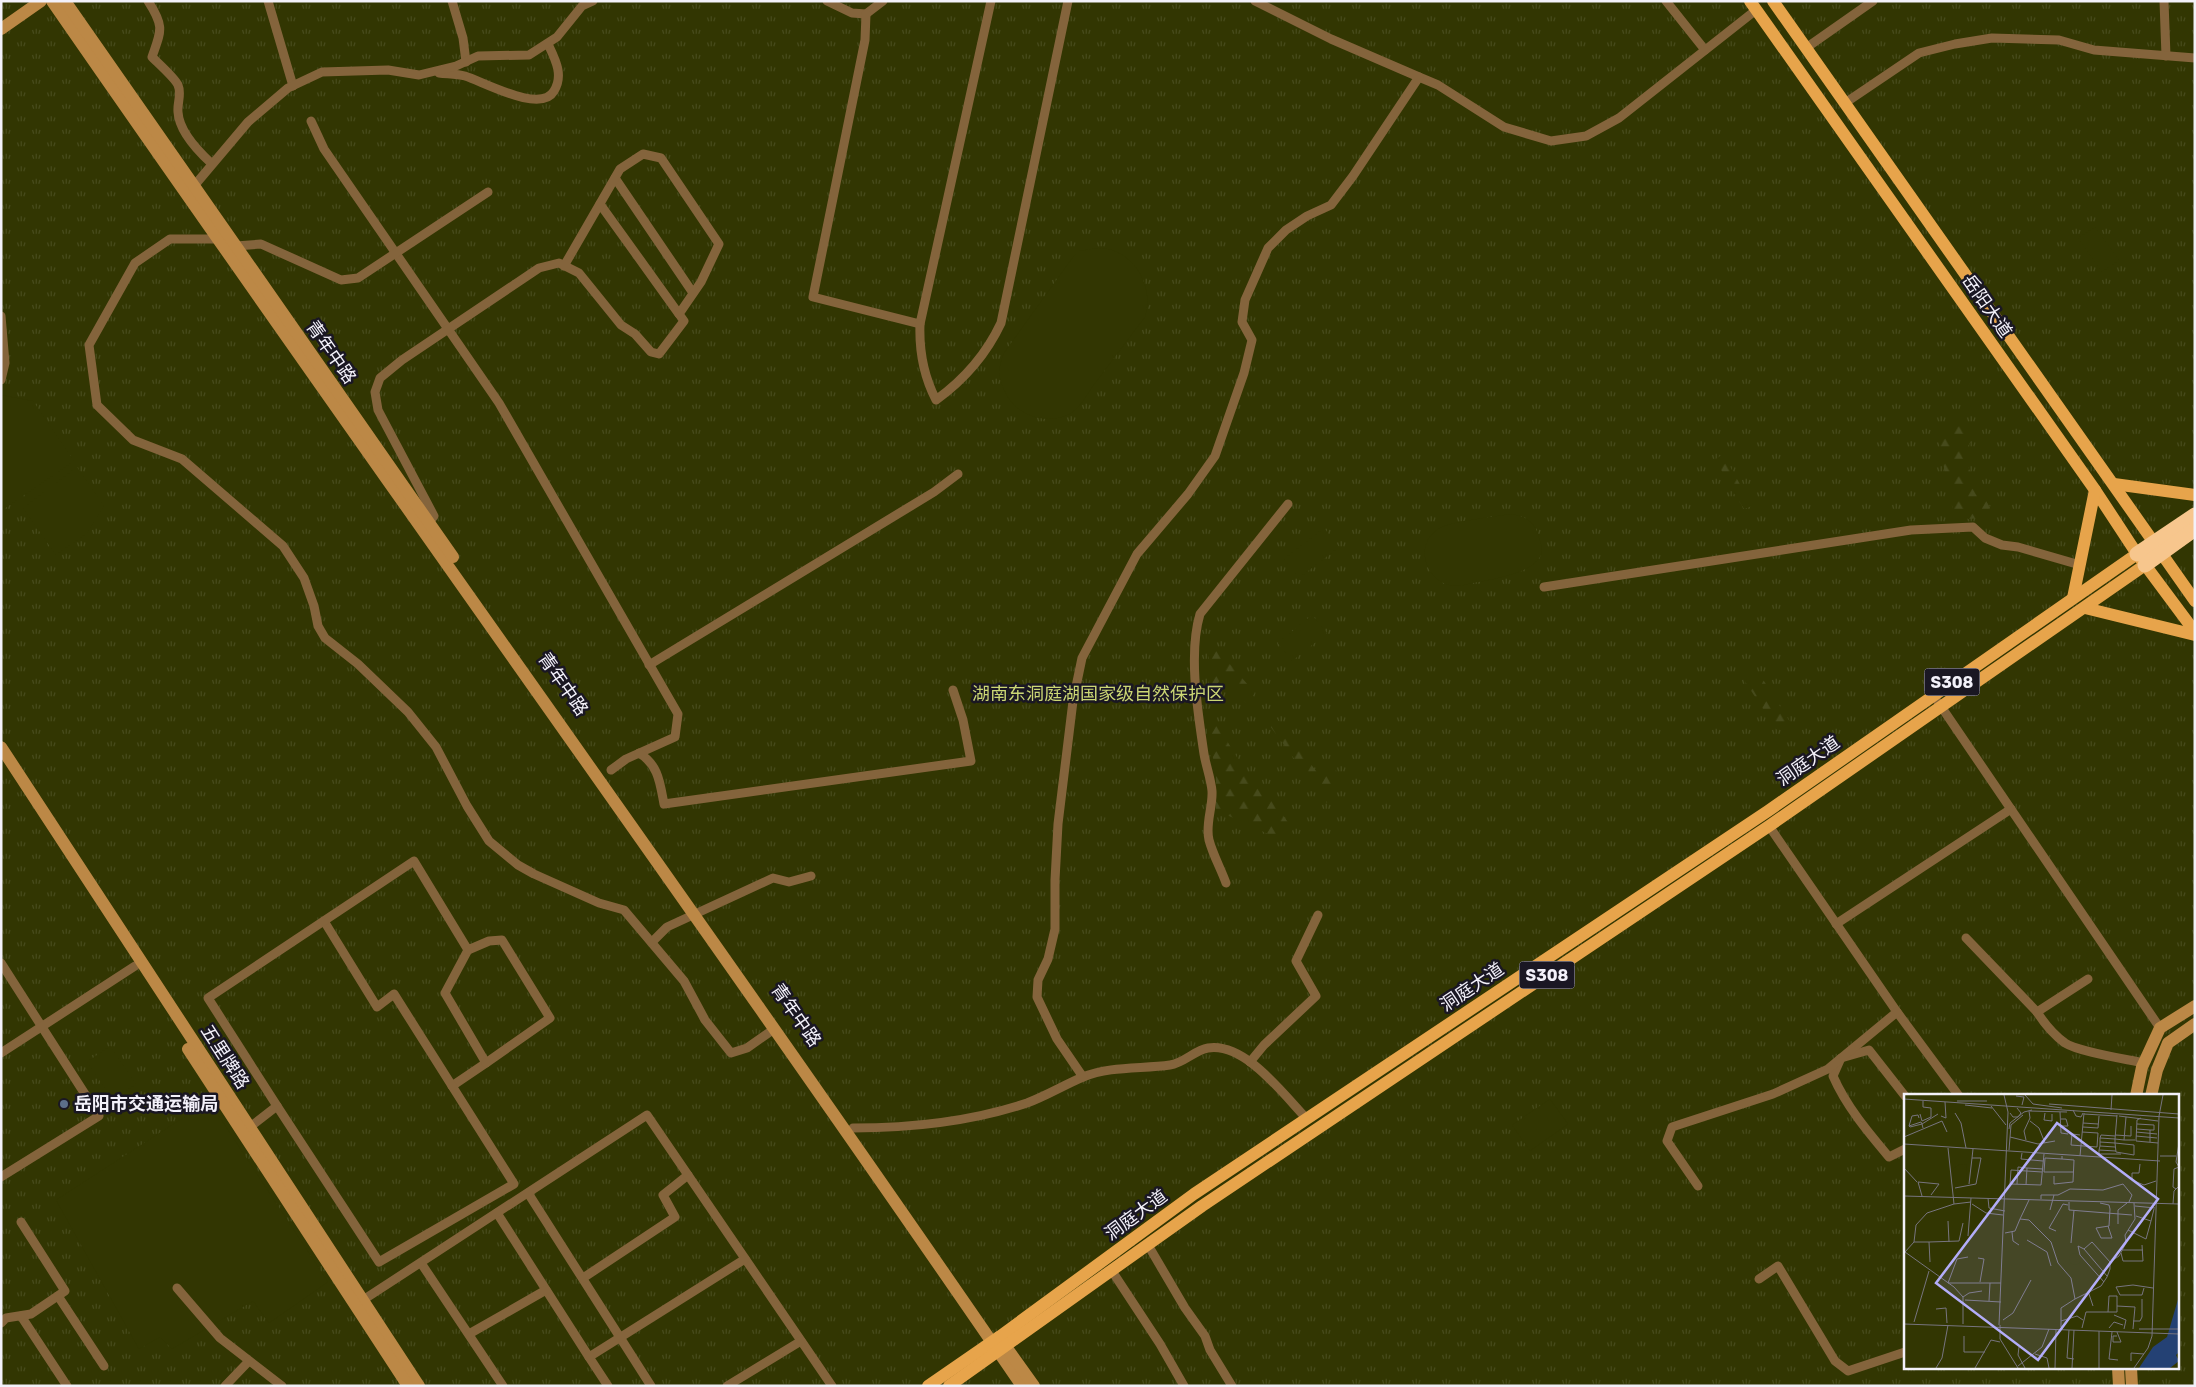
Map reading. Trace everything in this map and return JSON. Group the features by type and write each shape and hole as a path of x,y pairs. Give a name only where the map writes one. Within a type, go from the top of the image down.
{"highway":[{"name":"S308","path":"2157,549 2195,515"},
{"name":"S308","path":"2141,559 2195,529"}],"main road":[{"path":"1,29 41,1"},
{"path":"52,1 217,239 698,913 774,1029 999,1344"},
{"name":"青年中路","path":"65,1 429,522 698,913 853,1128 999,1344 1022,1386"},
{"name":"岳阳大道","path":"1773,1 2195,601"},
{"name":"岳阳大道","path":"1753,5 2195,634"},
{"path":"2114,484 2195,495"},
{"path":"2073,598 2095,490"},
{"name":"洞庭大道","path":"950,1386 999,1344 1194,1194 1768,811 2073,598 2141,559"},
{"name":"洞庭大道","path":"928,1386 999,1344 1112,1271 1769,826 2085,608 2141,559"},
{"path":"2085,608 2195,634"},
{"name":"五里牌路","path":"1,747 419,1386"},
{"name":"五里牌路","path":"1,762 408,1386"},
{"path":"2136,1094 2144,1063 2160,1028 2195,1006"},
{"path":"2151,1094 2156,1070 2168,1043 2195,1024"},
{"name":"青年中路","path":"999,1344 1034,1386"},
{"path":"2118,1370 2119,1386"},
{"path":"2131,1370 2132,1386"}],"street":[{"path":"148,1 158,19 161,34 152,57 178,84 180,93 178,112 181,126 201,153 212,163"},
{"path":"268,1 293,86"},
{"path":"452,1 463,38 466,62"},
{"path":"194,186 248,122 293,86 322,72 388,70 419,75 466,62 478,56 529,55 557,37 582,6 593,1"},
{"path":"827,1 852,13 866,14 883,1"},
{"path":"991,1 920,324 923,367 928,384 936,400 966,375 983,356 1001,323 1068,1"},
{"path":"1255,1 1267,4 1331,39 1438,85 1504,127 1551,141 1586,136 1620,118 1705,50 1753,5"},
{"path":"1666,1 1705,50"},
{"path":"1806,48 1872,1"},
{"path":"2164,1 2166,56"},
{"path":"866,14 865,40 813,297 920,324"},
{"path":"1845,103 1919,53 1964,42 1992,38 2059,40 2094,50 2195,58"},
{"path":"428,72 464,76 491,88 539,100 552,94 559,82 557,63 548,44"},
{"path":"1083,1077 1057,1039 1037,997 1038,980 1048,959 1055,929 1054,880 1058,824 1072,701 1082,658 1137,554 1166,521 1215,456 1244,373 1252,340 1242,322 1245,300 1268,248 1286,230 1307,216 1331,205 1353,176 1418,77"},
{"path":"310,121 324,149 499,403 678,714 675,737 639,753 611,770"},
{"path":"564,266 620,169 643,154 661,158 719,244 693,293 679,314"},
{"path":"615,178 693,293"},
{"path":"236,246 262,244 341,280 358,278 488,192"},
{"path":"429,522 434,516 378,410 375,392 380,378 402,360 539,268 558,263 579,273 621,325 635,334 651,352 659,354 684,321 600,204"},
{"path":"217,239 170,239 136,263 89,345 97,405 133,440 182,460 282,546 304,578 314,606 318,626 325,638 358,664 408,712 436,746 467,806 488,841 518,865 534,874 599,903 624,910 684,981 705,1020 732,1054 747,1048 774,1029"},
{"path":"1,316 5,363 1,380"},
{"path":"650,664 934,492 958,474"},
{"path":"1226,883 1209,839 1208,811 1212,792 1204,756 1198,703 1195,658 1197,623 1200,614 1288,504"},
{"path":"1544,587 1911,530 1973,527 1985,538 2002,545 2018,547 2080,565"},
{"path":"639,753 647,758 657,770 664,804 971,761 963,720 954,690"},
{"path":"1933,695 2160,1028"},
{"path":"1836,924 2011,809"},
{"path":"1769,826 1836,924 1958,1094"},
{"path":"324,921 377,1007 394,994 514,1184 380,1262 208,998 414,861 468,950"},
{"path":"652,942 668,927 773,878 789,882 810,876"},
{"path":"1250,1062 1264,1045 1316,996 1296,960 1318,914"},
{"path":"1966,938 2036,1012 2043,1022 2066,1044 2108,1056 2144,1063"},
{"path":"452,1086 486,1063 550,1018 502,940 489,941 468,950 445,993 486,1063"},
{"path":"1,964 100,1116 1,1177"},
{"path":"1,1053 43,1028 135,966"},
{"path":"2036,1012 2088,980"},
{"path":"1698,1186 1667,1141 1672,1127 1773,1094 1828,1069 1898,1012"},
{"path":"853,1128 902,1128 964,1120 1028,1102 1099,1070 1173,1065 1205,1048 1223,1047 1250,1062 1264,1073 1307,1118"},
{"path":"1841,1058 1869,1050 1904,1095"},
{"path":"1841,1058 1833,1076 1840,1092 1871,1137 1889,1157 1904,1150"},
{"path":"250,1127 277,1106"},
{"path":"363,1300 648,1115 832,1386"},
{"path":"583,1278 675,1217 663,1195 688,1175"},
{"path":"528,1193 651,1386"},
{"path":"497,1213 608,1386"},
{"path":"1,1323 6,1318 30,1314 65,1291 21,1222"},
{"path":"1148,1245 1185,1308 1205,1336 1210,1350 1232,1386"},
{"path":"589,1357 745,1259"},
{"path":"421,1263 503,1386"},
{"path":"1758,1279 1778,1266 1835,1361 1848,1371 1904,1352"},
{"path":"1112,1271 1160,1344 1184,1386"},
{"path":"176,1288 220,1338 282,1386"},
{"path":"469,1334 546,1290"},
{"path":"58,1296 104,1366"},
{"path":"22,1316 67,1386"},
{"path":"727,1386 801,1341"},
{"path":"225,1386 249,1361"}],"green space":[{"name":"湖南东洞庭湖国家级自然保护区","path":"1,1 2195,1 2195,1386 1,1386"},
{"path":"2095,227 2119,260 2102,272 2078,238"},
{"path":"1098,248 1122,254 1138,271 1147,293 1145,317 1075,410 1059,418 1050,419 1031,416 1016,407 1003,388 999,372 1004,353 1073,257 1079,251"},
{"path":"1,395 33,401 74,461 1,511"},
{"path":"1957,422 1971,442 1962,456 1990,507 1982,518 1968,519 1953,510 1939,444 1945,424"},
{"path":"1723,454 1752,506 1744,509 1728,484 1716,459"},
{"path":"77,467 104,506 87,533 56,555 23,508"},
{"path":"1510,514 1520,516 1531,522 1536,529 1542,549 1539,558 1532,565 1510,575 1464,585 1452,585 1441,582 1433,574 1427,565 1425,554 1426,544 1432,534 1448,525"},
{"path":"1324,528 1339,547 1299,578 1284,559"},
{"path":"1312,615 1327,633 1292,661 1278,643"},
{"path":"1209,640 1255,693 1246,703 1222,679 1209,691"},
{"path":"1740,674 1762,678 1790,722 1777,730"},
{"path":"1209,711 1244,769 1279,809 1293,830 1281,840 1216,810 1216,773 1207,729"},
{"path":"1271,711 1319,775 1335,768 1342,785 1327,803 1264,718"},
{"path":"110,1046 136,1084 113,1100 87,1062"},
{"path":"1550,1099 1568,1124 1530,1151 1512,1125"},
{"path":"209,1101 328,1282 269,1323 253,1301 172,1349 160,1337 139,1349 56,1200"}],"place":[{"name":"岳阳市交通运输局","path":"64,1104"}]}
